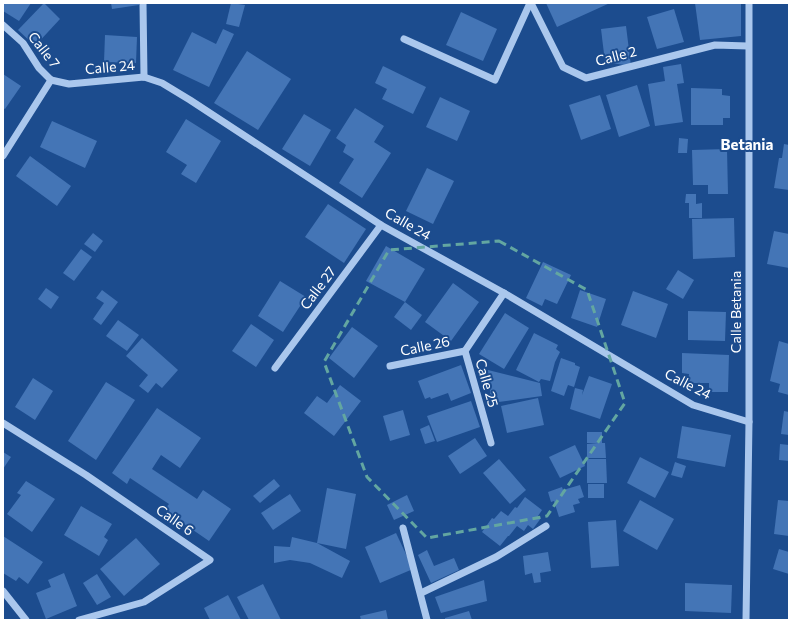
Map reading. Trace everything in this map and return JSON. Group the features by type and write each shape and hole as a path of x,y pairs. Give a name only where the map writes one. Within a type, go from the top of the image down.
{"street":[{"path":"143,3 144,77"},
{"path":"404,39 495,80 531,3"},
{"name":"Calle 2","path":"531,3 563,67 586,78 715,44 748,46"},
{"name":"Calle Betania","path":"746,620 749,422 749,3"},
{"name":"Calle 7","path":"3,25 23,42 39,68 51,80 3,156"},
{"name":"Calle 24","path":"51,80 69,84 144,77 162,83 381,225 504,294 693,405 749,422"},
{"name":"Calle 27","path":"275,368 381,225"},
{"name":"Calle 25","path":"491,443 465,351 504,294"},
{"name":"Calle 26","path":"390,366 465,351"},
{"name":"Calle 6","path":"3,423 86,475 210,560 144,602 79,620"},
{"path":"421,593 496,556 546,526"},
{"path":"403,528 427,620"},
{"path":"3,591 26,620"}],"highlighted area":[{"path":"499,241 587,290 625,403 547,516 427,538 367,477 324,362 389,250"}],"building":[{"path":"3,3 31,3 19,21 3,11"},
{"path":"44,3 60,19 35,46 18,30"},
{"path":"111,3 139,3 139,5 112,9"},
{"path":"231,3 245,5 239,27 226,24"},
{"path":"546,3 610,3 557,27"},
{"path":"695,3 741,3 741,36 700,40"},
{"path":"674,9 684,42 657,49 647,17"},
{"path":"461,12 497,29 483,61 446,45"},
{"path":"626,26 631,66 605,62 601,29"},
{"path":"223,29 234,34 209,87 173,70 192,32 216,44"},
{"path":"105,35 137,37 136,63 104,62"},
{"path":"247,51 291,79 258,130 214,103"},
{"path":"681,64 684,83 677,84 683,122 655,126 648,84 665,81 663,67"},
{"path":"383,66 426,87 413,114 382,99 387,89 375,83"},
{"path":"3,74 21,86 5,109 3,108"},
{"path":"637,85 650,126 619,137 606,95"},
{"path":"691,88 722,89 722,95 730,96 730,118 723,118 723,125 691,125"},
{"path":"600,95 611,129 581,140 569,105"},
{"path":"440,97 470,111 457,141 426,127"},
{"path":"355,108 384,126 374,142 391,153 362,198 339,183 354,159 343,152 346,145 336,138"},
{"path":"304,114 331,130 310,166 282,149"},
{"path":"186,119 221,141 196,183 181,174 187,165 166,152"},
{"path":"52,121 97,141 85,168 40,147"},
{"path":"679,138 688,139 687,153 678,153"},
{"path":"784,144 789,145 789,190 774,188 779,158 782,158"},
{"path":"727,149 728,194 708,194 708,185 693,185 692,150"},
{"path":"30,156 71,186 57,206 16,176"},
{"path":"427,168 454,181 433,224 406,211"},
{"path":"686,194 696,194 696,204 702,203 702,218 689,218 689,203 685,203"},
{"path":"328,204 366,229 344,263 305,237"},
{"path":"734,218 735,257 693,259 692,219"},
{"path":"774,231 789,234 789,268 767,264"},
{"path":"93,233 103,241 95,252 84,244"},
{"path":"386,246 425,269 405,302 366,281"},
{"path":"81,249 92,257 74,281 63,273"},
{"path":"543,262 571,275 557,304 545,299 542,306 526,298"},
{"path":"678,270 694,280 683,299 666,289"},
{"path":"280,281 306,297 283,332 258,316"},
{"path":"453,283 479,302 451,341 425,322"},
{"path":"46,288 59,297 51,309 38,299"},
{"path":"102,290 118,302 101,325 93,319 104,303 96,298"},
{"path":"580,290 606,299 597,327 571,318"},
{"path":"633,291 668,304 656,338 621,325"},
{"path":"405,302 422,315 411,330 394,317"},
{"path":"688,311 726,312 725,341 688,340"},
{"path":"505,313 529,328 504,369 479,354"},
{"path":"118,320 139,335 127,351 106,336"},
{"path":"251,324 274,340 256,367 232,351"},
{"path":"352,327 378,346 354,378 329,358"},
{"path":"534,333 558,345 556,349 560,352 555,362 550,381 541,379 539,382 516,370"},
{"path":"142,338 178,370 162,388 156,383 148,393 139,386 148,375 126,356"},
{"path":"779,341 789,344 789,395 778,392 780,384 770,381"},
{"path":"682,353 729,355 728,392 709,392 709,383 688,383 689,374 682,373"},
{"path":"561,358 575,363 575,365 580,367 574,387 568,385 564,396 551,391"},
{"path":"461,365 471,393 451,401 448,393 431,399 430,397 425,399 418,381"},
{"path":"488,370 540,383 542,396 491,403"},
{"path":"589,376 612,384 600,419 570,409 575,388 583,390 582,395"},
{"path":"33,378 53,391 35,420 15,407"},
{"path":"106,382 135,400 96,460 68,441"},
{"path":"340,385 361,401 334,436 304,413 317,396 327,403"},
{"path":"538,398 544,425 507,433 501,406"},
{"path":"471,401 480,427 437,442 427,416"},
{"path":"157,408 201,438 180,468 161,455 152,469 197,499 203,490 231,509 209,541 164,510 169,504 130,478 127,484 112,473"},
{"path":"403,410 410,435 390,441 383,416"},
{"path":"784,411 789,412 789,435 781,434"},
{"path":"429,425 435,441 425,444 420,429"},
{"path":"682,426 731,435 725,467 677,458"},
{"path":"587,432 602,432 602,443 605,443 606,458 587,458 587,444 598,444 587,443"},
{"path":"475,438 487,456 460,474 448,456"},
{"path":"780,444 789,445 789,461 779,460"},
{"path":"575,445 585,466 560,478 549,457"},
{"path":"3,452 11,457 3,469"},
{"path":"640,457 669,472 655,498 627,483"},
{"path":"499,459 526,490 510,504 483,473"},
{"path":"587,459 606,459 607,483 587,483"},
{"path":"675,462 686,466 682,478 671,475"},
{"path":"274,479 280,486 260,503 253,496"},
{"path":"26,481 55,499 32,532 7,514 21,495 17,493"},
{"path":"588,484 604,484 604,498 588,498"},
{"path":"580,485 584,497 578,499 580,503 573,505 575,512 559,517 554,501 551,502 548,492 562,487 563,490"},
{"path":"327,488 356,494 346,549 317,543"},
{"path":"290,494 301,511 273,530 261,513"},
{"path":"407,495 414,511 394,520 387,505"},
{"path":"525,497 542,510 538,516 541,518 533,529 528,525 524,531 517,526 500,546 482,532 492,518 494,519 501,511 508,516 515,507 517,508"},
{"path":"640,500 674,519 657,550 623,531"},
{"path":"778,500 789,501 789,536 774,534"},
{"path":"81,506 112,524 104,537 108,540 99,556 64,535"},
{"path":"616,520 619,566 591,568 588,522"},
{"path":"396,533 413,569 380,583 365,547"},
{"path":"3,536 43,562 28,584 19,577 16,581 3,573"},
{"path":"292,537 317,543 350,561 342,578 310,563 290,560 274,563 274,546 290,547"},
{"path":"136,538 160,564 124,596 100,569"},
{"path":"779,549 789,552 789,574 773,569"},
{"path":"427,550 434,566 454,558 459,570 431,583 418,555"},
{"path":"548,552 551,571 540,573 541,582 534,583 532,573 525,575 523,556"},
{"path":"64,573 77,606 46,619 36,593 51,587 48,580"},
{"path":"97,574 111,597 97,605 83,583"},
{"path":"484,580 487,601 441,613 435,597"},
{"path":"685,583 732,585 731,613 685,611"},
{"path":"263,584 281,620 249,620 237,597"},
{"path":"228,595 241,620 210,620 204,608"},
{"path":"386,610 388,620 361,620 360,616"},
{"path":"469,611 472,620 445,620 445,618"}],"district":[{"name":"Betania","path":"747,145"}]}
